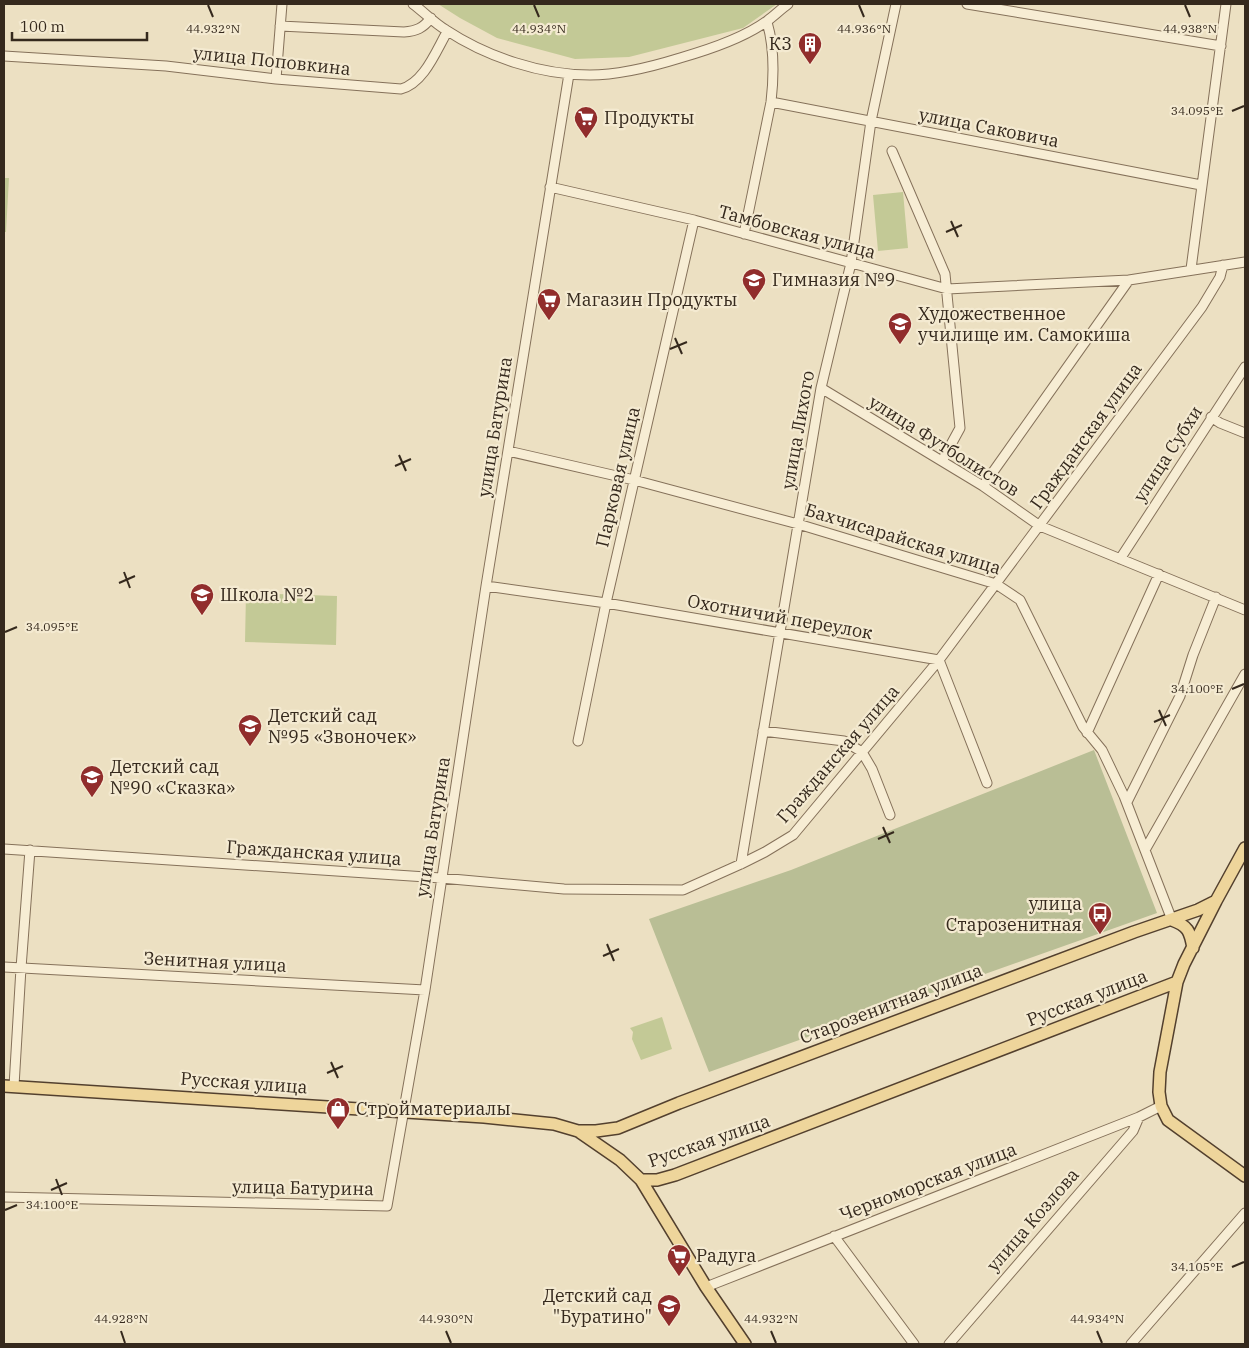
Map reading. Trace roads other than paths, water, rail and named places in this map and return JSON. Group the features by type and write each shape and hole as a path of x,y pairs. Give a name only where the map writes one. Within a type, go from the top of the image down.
{"main road":[{"path":"1245,848 1216,901 1177,982 1160,1072 1159,1092 1161,1106 1168,1120 1245,1176"},
{"name":"Старозенитная улица","path":"578,1132 618,1128 679,1103 1075,954 1172,920 1216,901"},
{"name":"Бахчисарайская улица","path":"1172,920 1183,924 1188,930 1193,948"},
{"name":"Русская улица","path":"9,1086 404,1111 554,1124 578,1132 612,1153 641,1180 657,1180 1177,982"},
{"path":"612,1153 609,1145 610,1135 618,1128"},
{"path":"641,1180 706,1287 745,1344"},
{"path":"652,1200 652,1189 657,1180"}],"street":[{"path":"276,79 282,4"},
{"path":"413,4 447,32 468,44 497,56 521,64 569,74 592,75 636,69 714,47 767,22 788,4"},
{"name":"улица Лихого","path":"741,864 821,388 851,263 871,122 896,4"},
{"path":"967,4 1221,46"},
{"path":"1191,269 1226,4"},
{"path":"280,26 404,32 418,30 431,18"},
{"path":"744,234 773,84 770,32 767,22"},
{"name":"улица Поповкина","path":"4,56 166,66 276,79 401,89 409,86 420,77 447,32"},
{"name":"улица Батурина","path":"4,1196 387,1206 425,990 486,586 569,74"},
{"name":"улица Саковича","path":"771,102 1201,185"},
{"path":"892,151 945,274 960,428 942,461"},
{"name":"Тамбовская улица","path":"550,187 694,220 947,289 1129,280 1245,262"},
{"name":"Парковая улица","path":"578,741 606,603 694,220"},
{"name":"Гражданская улица","path":"4,849 441,878 564,889 683,890 741,864 793,835 939,660 1202,307 1220,277 1223,265"},
{"path":"983,486 1129,280"},
{"name":"улица Субхи","path":"1120,559 1245,367"},
{"name":"улица Футболистов","path":"821,388 983,486 1040,526 1245,610"},
{"path":"1211,417 1220,424 1245,433"},
{"name":"Бахчисарайская улица","path":"508,451 634,480 798,524 996,584 1020,600 1083,727 1102,750 1127,802 1172,920"},
{"path":"1087,733 1159,574"},
{"name":"Охотничий переулок","path":"486,586 606,603 939,660"},
{"path":"1127,802 1180,696 1193,655 1216,597"},
{"path":"939,660 987,783"},
{"path":"1145,850 1245,674"},
{"path":"764,731 844,741 862,752 872,769 890,815"},
{"path":"9,1086 30,850"},
{"name":"Зенитная улица","path":"4,968 425,990"},
{"name":"Черноморская улица","path":"706,1287 1139,1117 1161,1106"},
{"name":"улица Козлова","path":"949,1344 1133,1131 1139,1117"},
{"path":"1131,1344 1245,1213"},
{"path":"834,1236 914,1344"}],"place":[{"name":"К3","path":"810,65"},
{"name":"Продукты","path":"586,139"},
{"name":"Гимназия №9","path":"754,301"},
{"name":"Магазин Продукты","path":"549,321"},
{"name":"Художественное училище им. Самокиша","path":"900,345"},
{"name":"Школа №2","path":"202,616"},
{"name":"Детский сад №95 «Звоночек»","path":"250,747"},
{"name":"Детский сад №90 «Сказка»","path":"92,798"},
{"name":"улица Старозенитная","path":"1100,935"},
{"name":"Стройматериалы","path":"338,1130"},
{"name":"Радуга","path":"679,1277"},
{"name":"Детский сад \"Буратино\"","path":"669,1327"}]}
